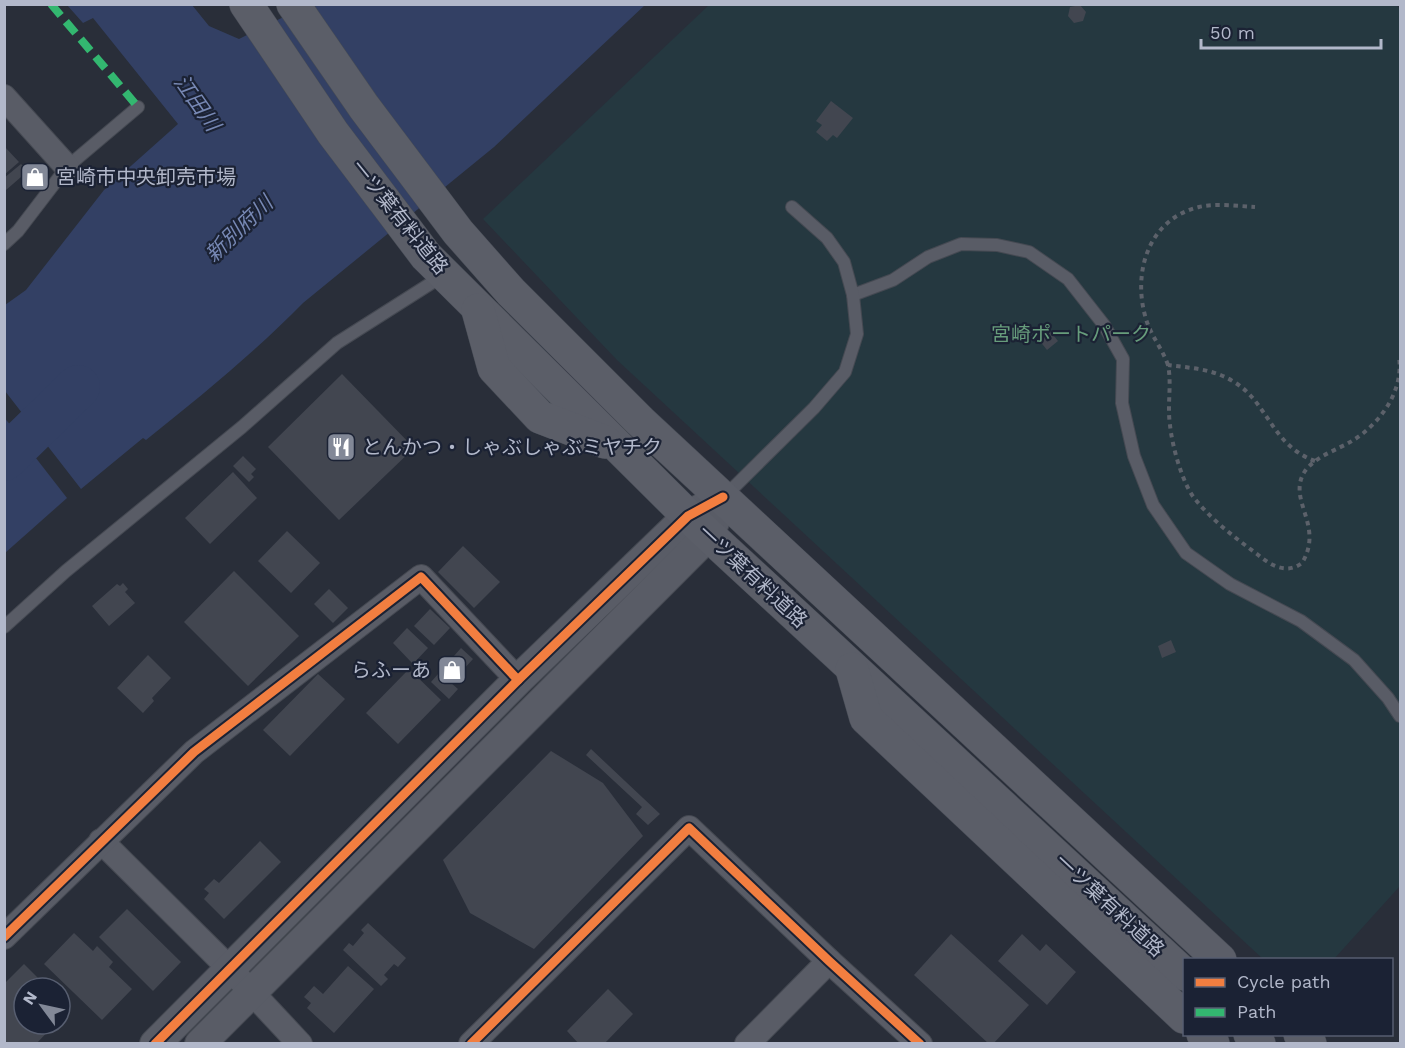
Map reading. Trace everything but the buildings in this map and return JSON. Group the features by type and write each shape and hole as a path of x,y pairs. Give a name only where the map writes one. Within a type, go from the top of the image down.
{"main road":[{"name":"一ツ葉有料道路","path":"246,4 333,133 435,265 698,526 1183,972"},
{"name":"一ツ葉有料道路","path":"293,4 364,107 458,232 511,292 640,421 1218,958"},
{"path":"852,669 866,718 1183,1018"}],"street":[{"path":"4,97 67,167"},
{"path":"200,1044 723,498"},
{"path":"155,1044 518,680 698,526"},
{"path":"4,937 194,752 421,577 518,680"},
{"path":"471,1044 689,828 920,1044"},
{"path":"101,841 229,968 300,1044"},
{"path":"747,1044 829,961"}],"lane":[{"path":"4,244 18,231 67,167 138,107"},
{"path":"723,498 814,408 845,372 857,334 853,295 844,262 827,238 792,207"},
{"path":"853,295 893,280 928,257 961,244 997,245 1029,252 1068,279 1104,325 1123,359 1122,403 1134,456 1154,505 1186,553 1230,584 1301,621 1354,660 1401,716"},
{"path":"4,627 66,571 242,427 337,343 435,265"}],"path":[{"path":"1255,207 1196,207 1163,225 1150,243 1144,262 1141,285 1146,321 1168,365 1171,431 1180,467 1192,494 1228,532 1269,564 1289,569 1302,563 1307,556 1310,533 1300,497 1300,480 1308,466 1353,441 1377,420 1394,394 1399,375 1399,357"},
{"path":"1168,365 1200,368 1234,381 1250,395 1275,431 1291,448 1315,461"}],"green space":[{"name":"宮崎ポートパーク","path":"709,5 1396,5 1400,9 1400,886 1335,958 1262,958 617,360 483,219"}],"water":[{"name":"江田川","path":"67,5 192,5 209,26 239,39 308,5 645,5 494,147 303,303 206,391 146,440 143,438 81,489 5,391 5,305 26,290 104,190 178,124 93,18 83,23"},
{"path":"4,417 67,498 5,553 4,553"}],"waterway":[{"name":"新別府川","path":"4,459 78,387"}],"marked path":[{"path":"51,4 138,107"}],"cycle path":[{"path":"155,1044 518,680 688,516 723,497"},
{"path":"4,937 194,752 421,577 518,680"},
{"path":"471,1044 689,828 920,1044"}],"place":[{"name":"宮崎市中央卸売市場","path":"35,177"},
{"name":"とんかつ・しゃぶしゃぶミヤチク","path":"341,447"},
{"name":"らふーあ","path":"452,670"}]}
